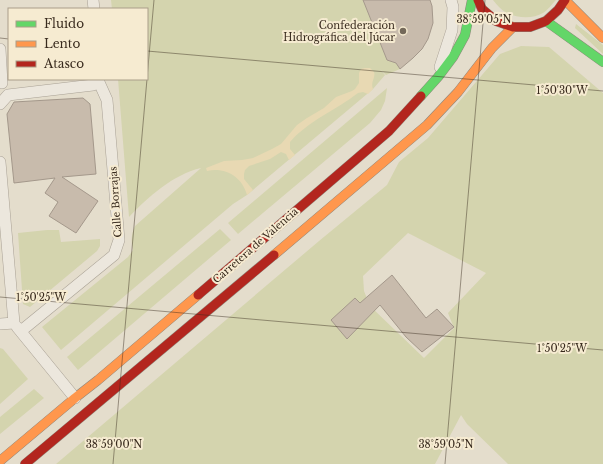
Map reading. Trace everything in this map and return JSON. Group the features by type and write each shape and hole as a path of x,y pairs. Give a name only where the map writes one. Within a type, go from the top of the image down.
{"main road":[{"name":"Carretera de Valencia","path":"0,461 98,380 389,131 438,77 453,57 465,35 472,0"},
{"path":"478,0 482,9 496,21 514,28 530,27 546,21 558,10 565,0 603,38"},
{"path":"546,21 603,62"},
{"name":"Carretera de Valencia","path":"25,464 427,125 458,92 492,48 514,28"}],"street":[{"path":"438,77 440,65 452,30 453,7 451,0"},
{"path":"0,49 2,83"},
{"path":"0,104 8,95 93,85 98,80"},
{"name":"Calle Borrajas","path":"18,327 114,255 119,240 107,100 98,80"},
{"path":"0,162 18,327 75,398"},
{"path":"0,324 18,327"}],"green space":[{"path":"111,0 363,0 387,60 396,63 400,69 386,75 380,69 385,75 373,89 247,195 233,204 61,350 42,327 128,257 133,250 132,238 135,226 201,168 181,175 162,187 129,217 118,80 148,80 148,8 112,8"},
{"path":"493,0 556,0 543,13 525,17 507,13"},
{"path":"576,24 603,45 603,54 575,28"},
{"path":"521,46 549,47 603,93 603,464 508,464 467,424 461,415 435,464 56,464 387,185 399,162 428,138 500,54","holes":["408,233 486,273 448,313 454,328 424,358 370,306 364,291 363,276"]},
{"path":"387,88 385,101 381,110 370,123 238,234 228,223"},
{"path":"220,229 231,240 78,370 67,357"},
{"path":"59,230 61,242 100,239 100,246 97,251 30,307 23,304 18,233"},
{"path":"0,348 3,349 28,379 0,404"},
{"path":"34,389 44,398 0,434 0,417"}],"sand":[{"path":"370,68 374,72 372,84 373,89 368,94 363,92 358,93 305,128 290,142 290,149 295,155 289,160 286,154 281,152 270,159 249,166 245,170 244,179 253,190 247,195 245,189 237,178 227,172 214,170 207,171 206,168 224,161 253,158 281,144 297,125 324,108 336,97 355,89 359,83 359,73 361,69"}],"building":[{"name":"Confederación Hidrográfica del Júcar","path":"363,0 430,0 432,6 433,23 428,39 422,49 400,69 396,63 387,60"},
{"path":"83,98 90,104 96,174 62,177 98,201 76,233 49,216 58,202 45,193 55,178 14,183 7,114 14,102"},
{"path":"392,275 426,318 437,309 454,327 422,352 406,337 380,305 347,339 331,320 355,298 360,303"}],"traffic: fast":[{"path":"421,96 453,57 465,35 472,0"},
{"path":"546,21 603,62"}],"traffic: slow":[{"path":"565,0 603,38"},
{"path":"274,255 427,125 458,92 492,48 513,27"},
{"path":"0,461 198,295"}],"traffic: jam":[{"path":"478,0 482,9 496,21 513,27 530,27 546,21 558,10 565,0"},
{"path":"198,295 389,131 421,96"},
{"path":"25,464 274,255"}],"place":[{"name":"Confederación Hidrográfica del Júcar","path":"403,31"}]}
